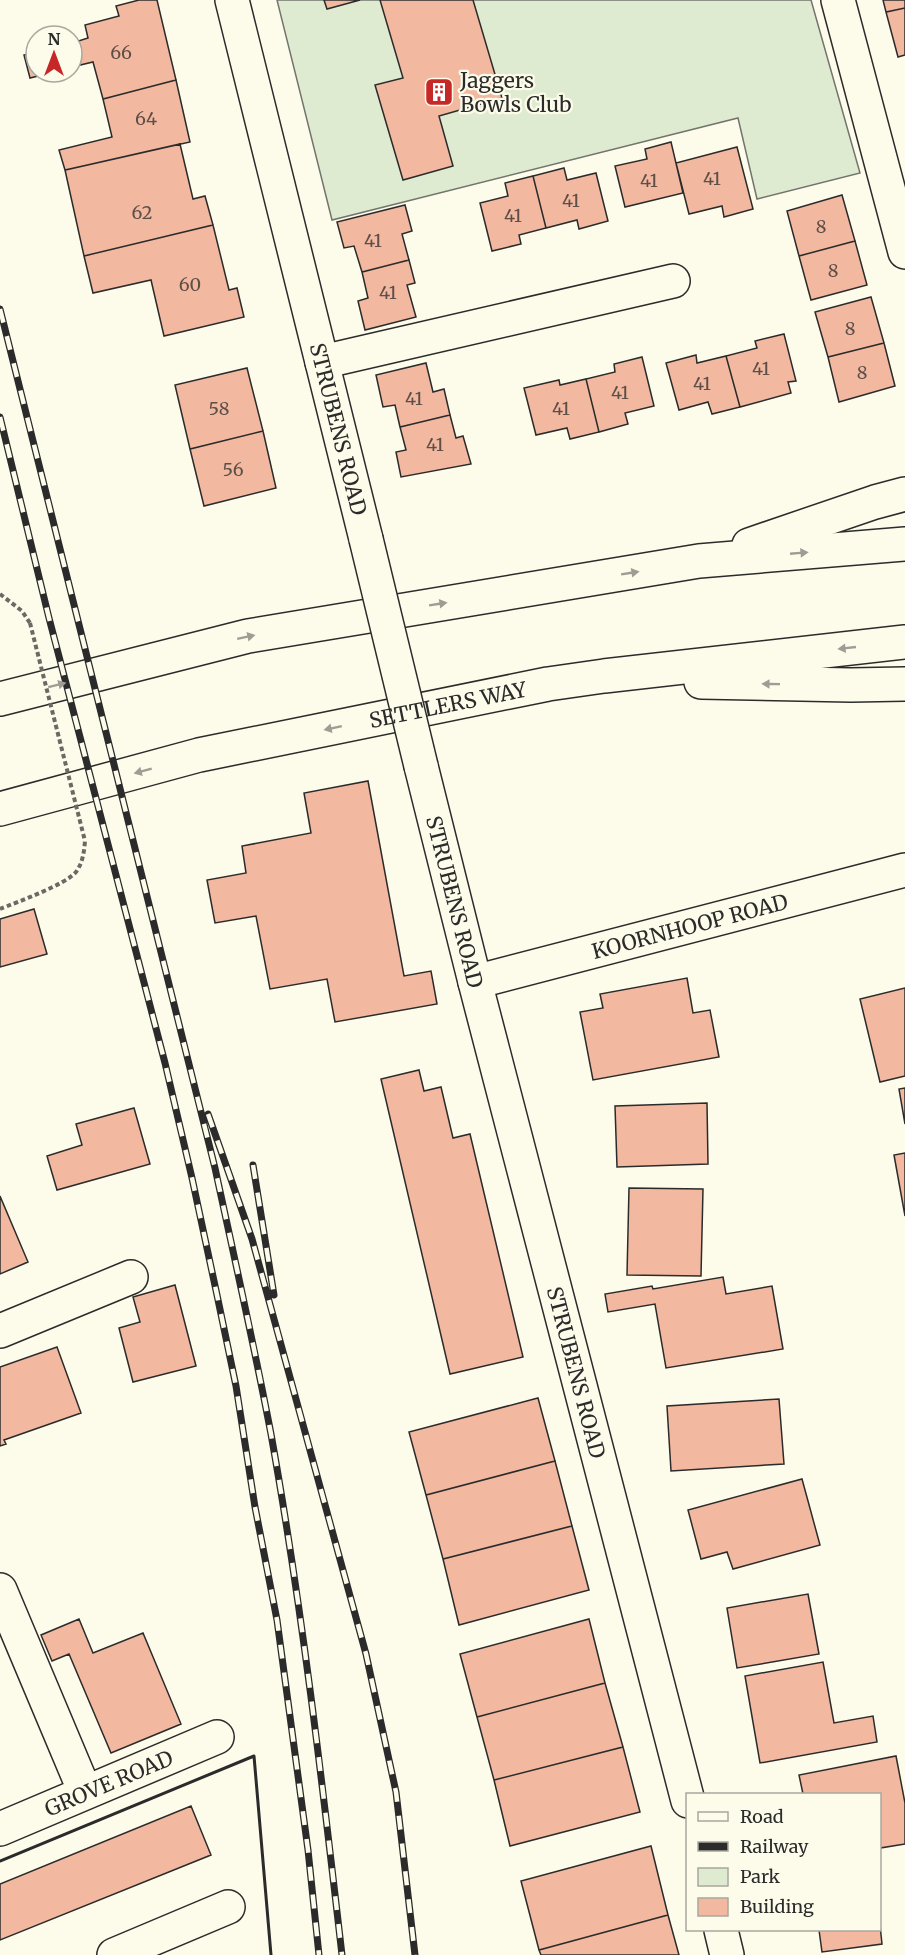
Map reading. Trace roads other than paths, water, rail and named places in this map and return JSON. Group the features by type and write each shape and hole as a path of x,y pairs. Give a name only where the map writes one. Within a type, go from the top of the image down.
{"main road":[{"name":"STRUBENS ROAD","path":"232,0 475,982 686,1797"},
{"path":"838,0 905,252"},
{"path":"322,362 674,281"},
{"path":"699,561 905,494"},
{"path":"0,699 248,636 699,561 905,544"},
{"name":"SETTLERS WAY","path":"0,809 200,755 576,680 905,642"},
{"path":"576,680 905,684"},
{"name":"KOORNHOOP ROAD","path":"475,982 905,870"},
{"path":"0,1331 131,1277"},
{"path":"0,1590 85,1792"},
{"name":"GROVE ROAD","path":"0,1829 217,1737"},
{"path":"114,1955 228,1907"},
{"path":"722,1931 728,1955"}],"railway":[{"path":"0,309 215,1168 258,1367 282,1499 302,1629 342,1955"},
{"path":"0,417 49,618 165,1063 236,1386 255,1507 277,1620 308,1850 319,1955"},
{"path":"208,1114 252,1239 366,1654 396,1792 415,1955"},
{"path":"253,1165 274,1295"}],"place":[{"name":"Jaggers Bowls Club","path":"439,92"}]}
